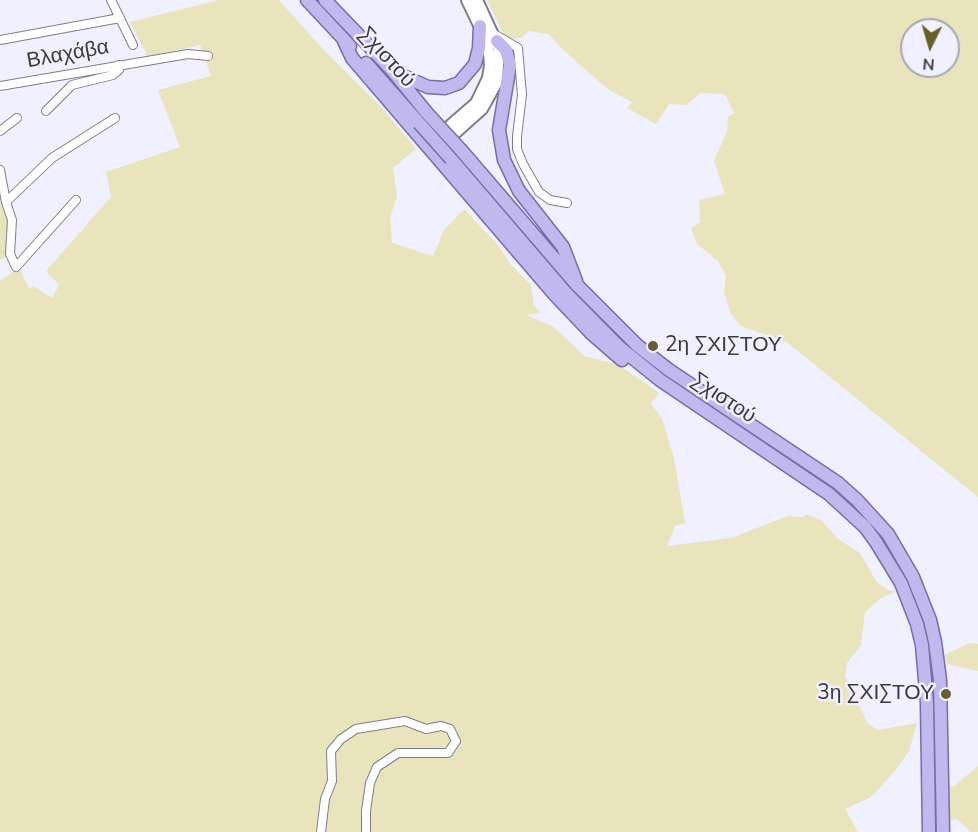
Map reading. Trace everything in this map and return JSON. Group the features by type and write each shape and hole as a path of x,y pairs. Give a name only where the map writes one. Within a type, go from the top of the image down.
{"main road":[{"name":"Σχιστού","path":"307,0 451,159 580,308 619,347 660,380 830,494 865,527 890,562 917,624 925,663 929,832"},
{"name":"Σχιστού","path":"325,0 391,69 577,285 629,337 660,363 838,483 875,518 902,555 930,620 938,660 943,832"},
{"path":"430,150 476,103 487,84 490,54 467,0"},
{"path":"477,0 496,38 506,50 510,65 500,130 506,167 519,191 563,247 577,285"},
{"path":"391,69 428,87 445,88 459,83 475,64 479,48 480,26"},
{"path":"430,150 482,109 492,95 500,66 496,38"},
{"path":"345,41 352,58 592,334 627,364 660,380"}],"street":[{"path":"111,0 134,45"},
{"path":"0,40 120,18"},
{"path":"496,38 518,48 522,87 517,135 523,164 539,192 550,200 567,203"},
{"name":"Βλαχάβα","path":"0,86 142,61 200,53 208,56"},
{"path":"46,111 72,85 113,75 119,70 119,65"},
{"path":"0,131 17,118"},
{"path":"6,202 52,158 115,118"},
{"path":"0,170 12,220 10,254 16,267 76,200"},
{"path":"321,832 324,806 332,781 331,752 341,739 356,729 405,722 426,729 441,726 450,729 456,741 448,753 398,753 377,767 368,792 366,832"}],"shaded area":[{"path":"219,0 279,0 320,46 383,109 416,149 393,168 397,196 390,218 392,243 433,256 444,230 464,209 531,285 534,305 540,313 526,315 554,327 584,356 619,365 659,393 651,403 662,419 674,458 685,523 675,526 667,546 731,538 788,516 804,517 806,514 821,520 838,539 860,553 876,581 888,590 897,591 881,598 865,612 861,645 847,663 845,676 868,724 878,730 917,723 909,751 894,772 871,797 845,809 858,832 0,832 0,281 19,267 29,289 33,286 52,298 59,285 46,271 111,197 106,172 180,147 158,90 211,76 200,45 148,57 130,22"},
{"path":"487,0 978,0 978,497 788,343 741,326 731,314 724,292 726,276 718,261 697,244 691,228 700,222 699,200 725,194 714,161 727,131 728,117 734,113 726,96 700,93 687,105 669,104 656,124 627,108 632,102 609,90 562,49 549,34 528,31 522,38 506,39"},
{"path":"0,180 10,225 7,257 0,260"},
{"path":"970,643 978,644 978,671 947,664 944,655"},
{"path":"978,766 978,832 971,832 957,819 947,821 946,786 954,786"}],"place":[{"name":"2η ΣΧΙΣΤΟΥ","path":"653,346"},
{"name":"3η ΣΧΙΣΤΟΥ","path":"946,694"}]}
